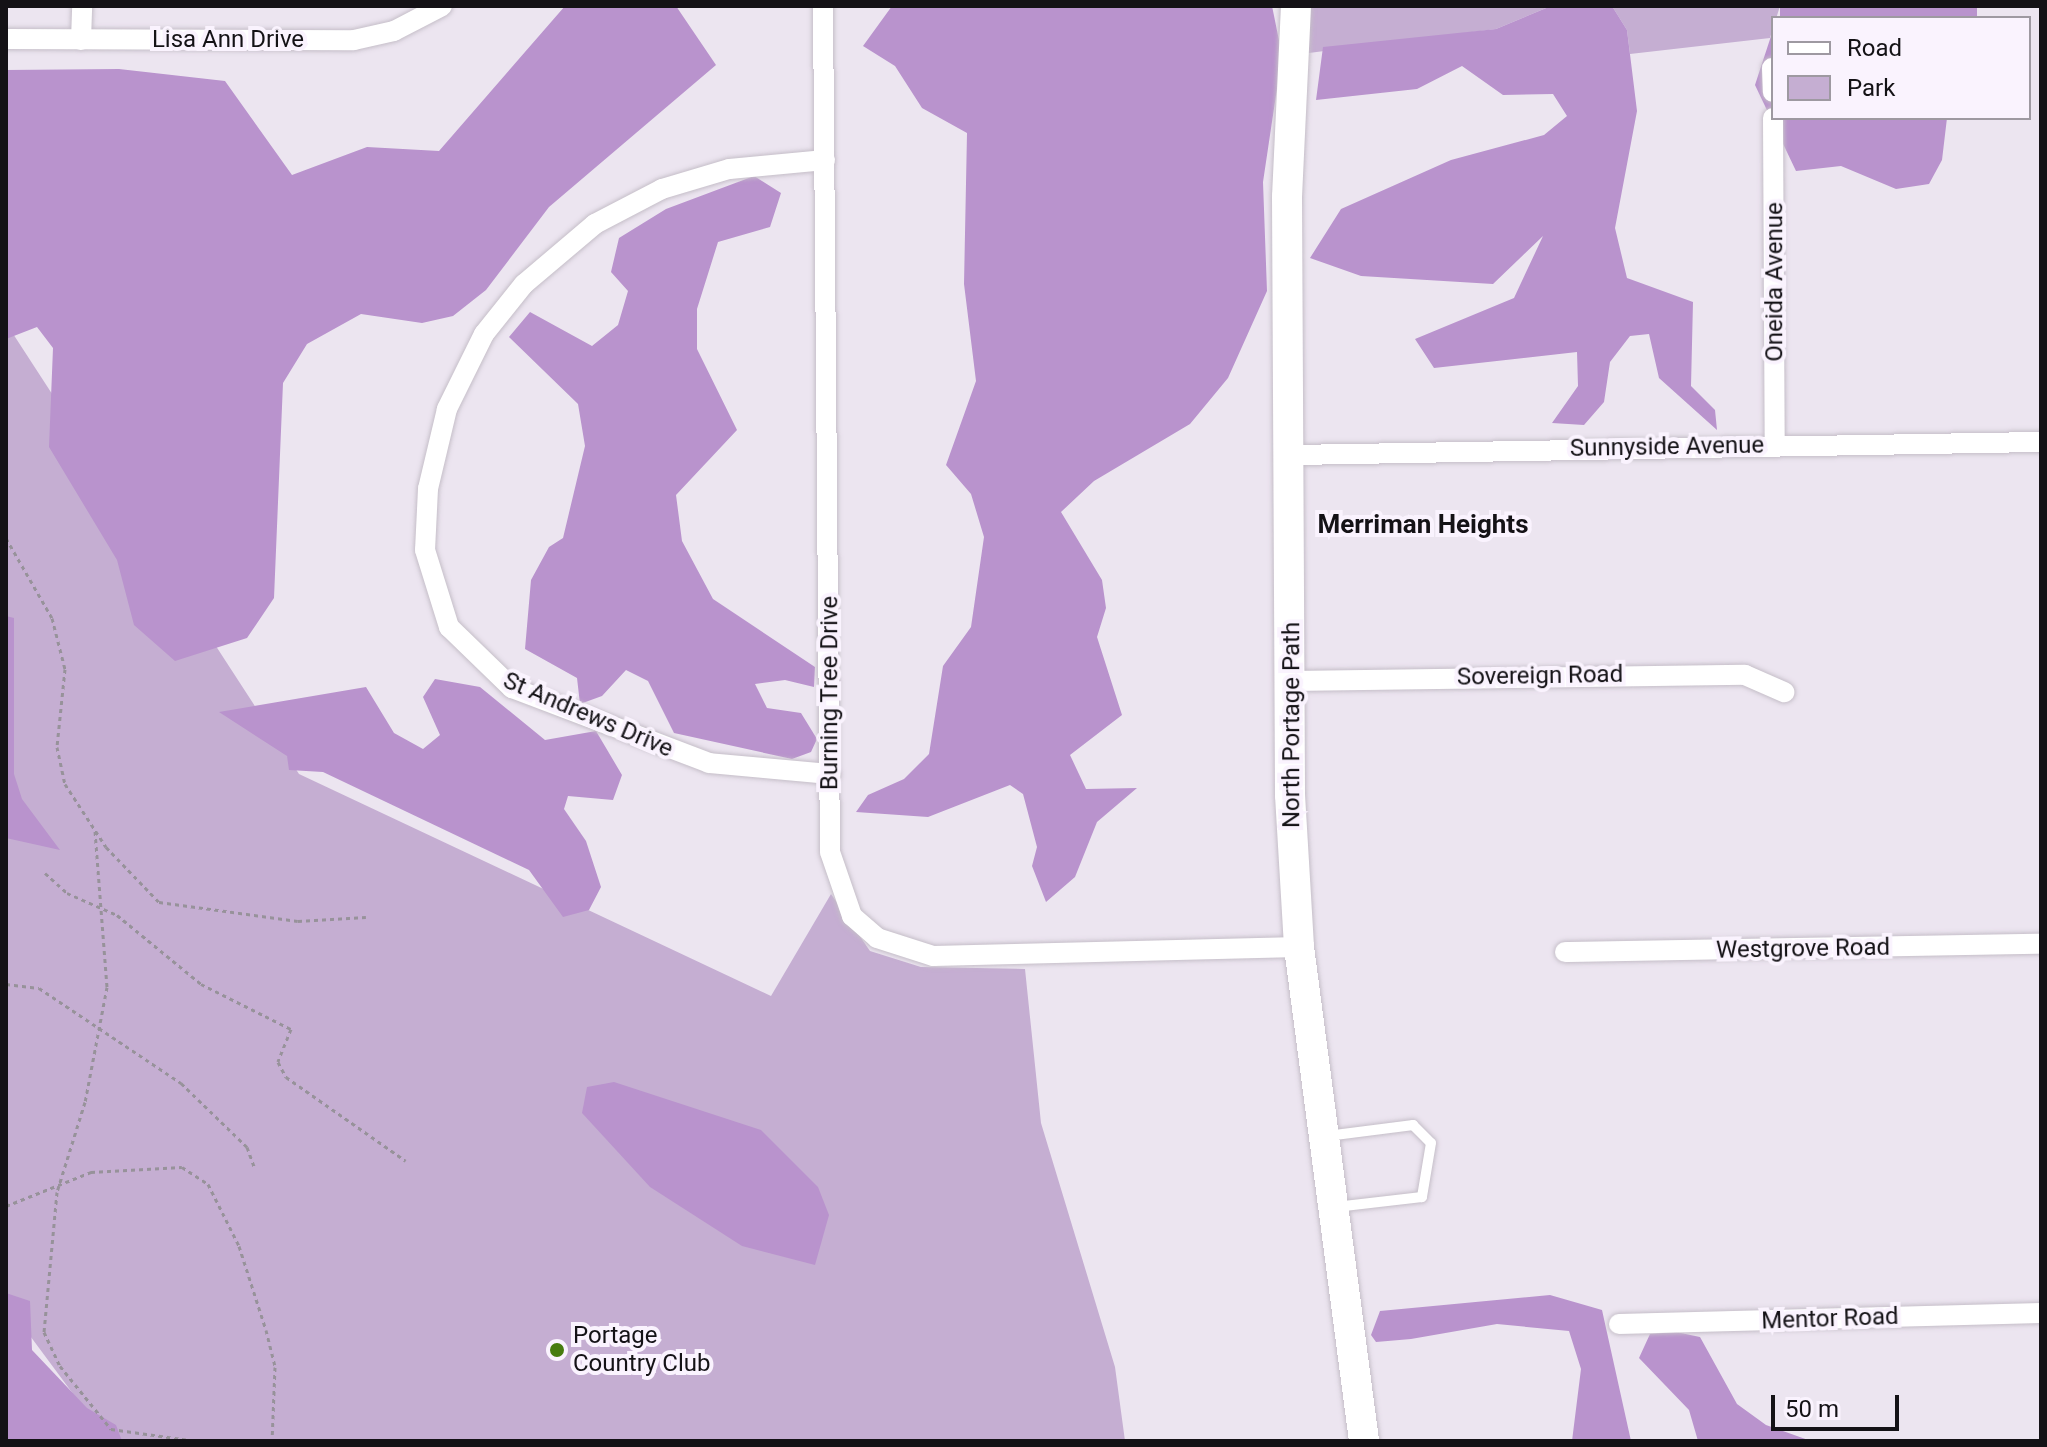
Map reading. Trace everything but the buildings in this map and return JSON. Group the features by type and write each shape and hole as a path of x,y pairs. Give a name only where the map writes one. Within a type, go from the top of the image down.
{"main road":[{"name":"North Portage Path","path":"1296,6 1287,197 1293,455 1292,681 1299,947 1327,1136 1364,1441"}],"street":[{"path":"81,40 82,6"},
{"name":"Lisa Ann Drive","path":"6,39 354,40 394,31 442,6"},
{"name":"Burning Tree Drive","path":"823,6 831,774 837,884 852,916 906,951 981,957 1299,947"},
{"name":"Oneida Avenue","path":"1773,120 1775,446"},
{"name":"St Andrews Drive","path":"825,160 729,169 662,189 595,224 524,284 484,334 447,409 428,489 425,550 449,627 512,688 709,763 831,774"},
{"name":"Sunnyside Avenue","path":"1293,455 2041,442"},
{"name":"Sovereign Road","path":"1292,681 1745,675 1784,692"},
{"name":"Westgrove Road","path":"1565,952 2041,944"},
{"name":"Mentor Road","path":"1619,1324 2041,1313"}],"lane":[{"path":"1327,1136 1413,1125 1431,1143 1422,1197 1335,1208"}],"path":[{"path":"6,538 52,618 65,669 57,747 65,784 95,831 159,902 298,921 366,917"},
{"path":"95,831 107,987 102,1033 61,1179 44,1281 44,1332 60,1366 111,1429 196,1441"},
{"path":"45,873 201,984 291,1029 278,1062 286,1077 406,1161"},
{"path":"6,984 39,988 181,1083 247,1147 255,1169"},
{"path":"6,1206 61,1179 156,1165 182,1167 208,1184 239,1246 266,1330 275,1367 272,1441"}],"green space":[{"path":"1304,6 1551,6 1496,29 1301,54"},
{"path":"1612,6 1780,6 1777,16 1771,16 1770,38 1630,54 1627,30"},
{"name":"Portage Country Club","path":"6,323 299,774 771,996 831,894 870,951 921,967 1025,969 1041,1123 1115,1367 1125,1441 108,1441 22,1325 6,1324"}],"shaded area":[{"path":"565,6 676,6 716,65 549,207 486,290 453,316 422,323 361,314 307,344 283,383 274,598 247,638 175,661 134,625 117,560 49,447 53,348 37,327 6,339 6,70 119,69 225,81 292,175 367,147 439,151"},
{"path":"892,6 1272,6 1282,55 1263,182 1267,291 1228,378 1190,424 1094,481 1061,512 1102,580 1106,608 1097,637 1122,715 1070,755 1086,789 1137,788 1097,822 1075,877 1046,902 1032,866 1037,847 1023,794 1010,785 928,817 856,812 868,795 904,779 929,754 943,666 971,627 984,537 971,494 946,465 976,381 964,284 967,133 922,108 895,66 863,46"},
{"path":"1551,6 1612,6 1627,30 1637,111 1615,228 1627,278 1693,302 1691,386 1715,410 1717,430 1659,378 1649,334 1630,336 1610,362 1604,402 1584,425 1552,423 1578,386 1577,352 1434,368 1415,339 1514,298 1543,236 1493,284 1361,276 1310,258 1341,209 1451,160 1544,135 1567,116 1553,94 1503,95 1462,66 1417,89 1316,100 1323,47 1496,29"},
{"path":"1780,6 1977,6 1977,16 1780,16"},
{"path":"1771,36 1771,119 1755,85"},
{"path":"1772,120 1947,120 1942,160 1929,184 1896,189 1841,166 1796,171"},
{"path":"754,176 781,193 770,227 718,242 697,309 697,349 737,430 676,495 682,541 713,599 815,667 814,687 785,680 755,684 767,708 801,713 817,739 811,752 792,759 674,733 648,681 626,670 602,696 580,704 577,678 525,649 531,580 549,547 563,538 585,446 578,404 509,337 530,312 592,346 618,325 628,291 611,272 619,238 666,209"},
{"path":"6,616 14,618 14,774 22,799 60,850 6,838"},
{"path":"435,679 480,687 545,740 596,731 622,775 613,800 568,796 564,809 586,841 601,887 589,910 563,917 529,870 323,772 289,770 287,756 219,712 366,687 394,733 423,749 440,735 423,697"},
{"path":"614,1082 761,1130 818,1187 829,1215 815,1265 742,1246 650,1187 582,1113 587,1087"},
{"path":"6,1293 30,1301 32,1350 87,1408 116,1425 122,1441 6,1441"},
{"path":"1550,1295 1602,1310 1631,1441 1572,1441 1581,1369 1569,1331 1497,1324 1411,1339 1376,1342 1371,1335 1380,1311"},
{"path":"1676,1332 1700,1337 1737,1404 1766,1425 1811,1441 1698,1441 1689,1410 1639,1358 1650,1334"}],"place":[{"name":"Portage Country Club","path":"557,1350"}],"district":[{"name":"Merriman Heights","path":"1423,525"}]}
